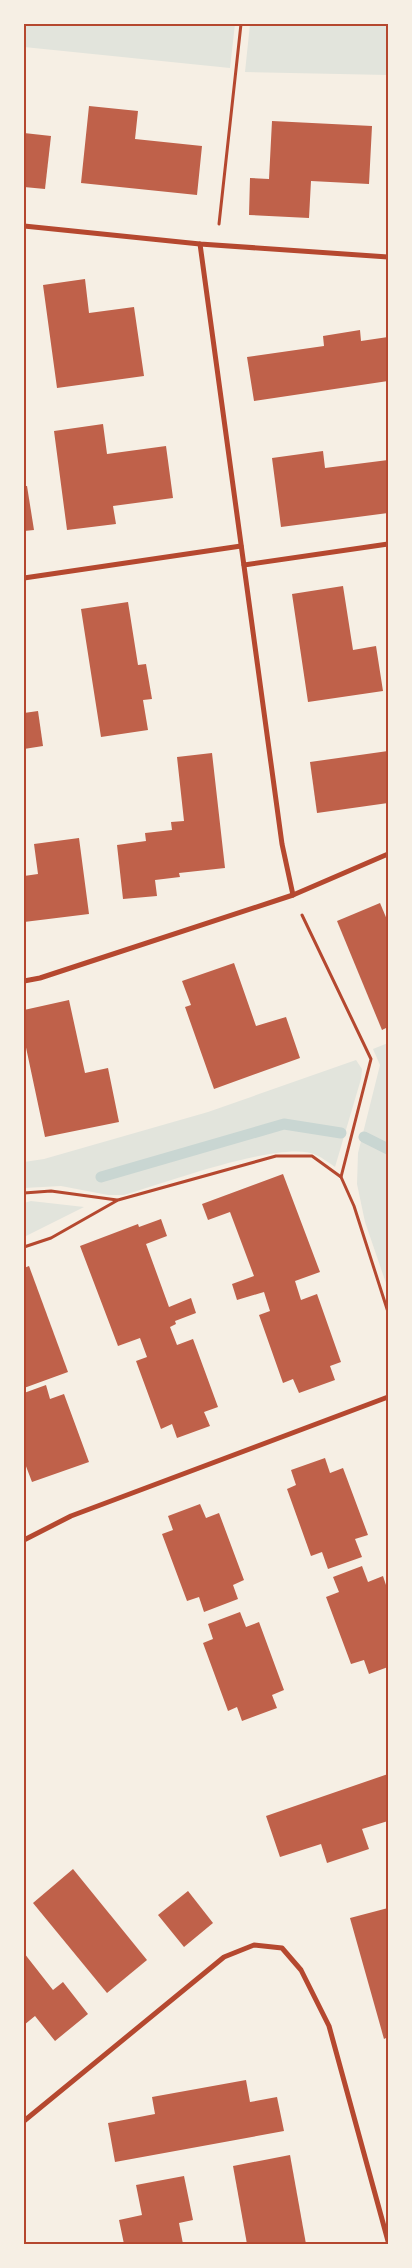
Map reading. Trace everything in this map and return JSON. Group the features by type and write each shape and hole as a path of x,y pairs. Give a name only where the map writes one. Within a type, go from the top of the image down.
{"street":[{"path":"24,226 200,244 388,257"},
{"path":"200,244 282,844 293,895"},
{"path":"244,564 388,544"},
{"path":"24,578 241,546"},
{"path":"24,980 40,978 293,895 388,854"},
{"path":"24,1540 72,1516 388,1397"},
{"path":"24,2122 224,1958 254,1945 282,1948 301,1970 330,2026 388,2241"}],"path":[{"path":"200,244 219,230 241,24"},
{"path":"293,895 371,1059 341,1177"},
{"path":"24,1247 51,1238 118,1200 276,1156 312,1156 341,1177 354,1206 388,1312"},
{"path":"24,1193 51,1191 118,1200"}],"shaded area":[{"path":"24,24 235,24 230,68 24,47"},
{"path":"250,24 388,24 388,75 245,72"},
{"path":"388,1043 388,1289 365,1222 357,1184 358,1153 380,1065 373,1049"},
{"path":"356,1060 362,1069 361,1079 335,1167 316,1155 300,1152 277,1153 222,1165 124,1195 108,1195 61,1186 24,1188 24,1162 44,1159 208,1112"},
{"path":"31,1201 84,1207 24,1237 24,1203"}],"building":[{"path":"89,106 138,111 135,139 202,146 197,195 81,183"},
{"path":"272,121 372,126 369,184 311,181 309,218 249,215 250,178 269,179"},
{"path":"24,133 51,136 45,189 24,187"},
{"path":"85,279 89,313 134,307 144,376 57,388 43,285"},
{"path":"360,330 361,341 388,337 388,381 254,401 247,357 324,346 323,336"},
{"path":"103,424 107,454 166,446 173,498 113,506 116,524 67,530 54,431"},
{"path":"323,451 325,468 388,460 388,513 281,527 272,458"},
{"path":"24,486 27,486 34,530 24,531"},
{"path":"343,586 353,650 376,646 383,691 308,702 292,594"},
{"path":"128,602 138,665 146,664 152,699 143,700 148,730 101,737 81,609"},
{"path":"38,711 43,746 24,749 24,713"},
{"path":"388,751 388,803 317,813 310,762"},
{"path":"212,753 225,868 179,873 180,877 155,880 157,896 123,899 117,845 146,841 145,833 172,830 171,822 184,821 177,757"},
{"path":"79,838 89,914 24,922 24,876 38,874 34,844"},
{"path":"380,903 388,922 388,1027 382,1030 337,921"},
{"path":"234,963 256,1026 286,1017 300,1058 214,1089 185,1007 191,1005 182,981"},
{"path":"69,1000 85,1073 108,1068 119,1122 45,1137 24,1038 24,1010"},
{"path":"283,1174 320,1272 295,1281 301,1300 317,1294 341,1362 330,1366 335,1380 299,1393 293,1379 283,1383 259,1315 270,1311 264,1292 237,1300 232,1284 254,1276 230,1212 208,1220 202,1204"},
{"path":"161,1219 167,1236 146,1244 169,1307 191,1298 196,1313 175,1321 176,1324 170,1327 177,1345 193,1339 218,1407 204,1412 210,1426 177,1438 172,1424 161,1429 136,1361 147,1357 140,1338 118,1346 80,1246 138,1224 139,1227"},
{"path":"29,1266 68,1372 24,1388 24,1268"},
{"path":"46,1385 50,1399 64,1394 89,1462 32,1482 24,1461 24,1393"},
{"path":"325,1458 330,1473 343,1468 368,1535 355,1539 362,1557 328,1569 322,1552 311,1556 287,1489 296,1485 291,1470"},
{"path":"200,1504 206,1518 219,1513 244,1580 233,1585 238,1599 204,1612 199,1597 187,1601 162,1534 173,1530 168,1516"},
{"path":"362,1566 368,1582 383,1576 388,1591 388,1667 369,1674 364,1660 351,1664 326,1597 339,1592 333,1577"},
{"path":"240,1612 246,1627 259,1622 284,1690 272,1695 277,1708 242,1721 237,1707 228,1711 203,1643 213,1639 208,1624"},
{"path":"388,1774 388,1821 362,1829 369,1849 327,1863 321,1844 280,1857 266,1816"},
{"path":"73,1869 147,1960 107,1993 33,1903"},
{"path":"188,1891 213,1923 184,1947 158,1915"},
{"path":"388,1908 388,2037 384,2039 350,1918"},
{"path":"24,1953 53,1990 63,1982 88,2014 55,2041 35,2016 24,2025"},
{"path":"246,2080 250,2102 277,2097 284,2131 115,2162 108,2123 155,2114 152,2097"},
{"path":"290,2155 306,2244 247,2244 233,2166"},
{"path":"184,2176 193,2220 179,2223 183,2244 124,2244 119,2220 142,2215 136,2185"}],"waterway":[{"path":"101,1177 284,1124 341,1133"},
{"path":"364,1137 388,1149"}]}
